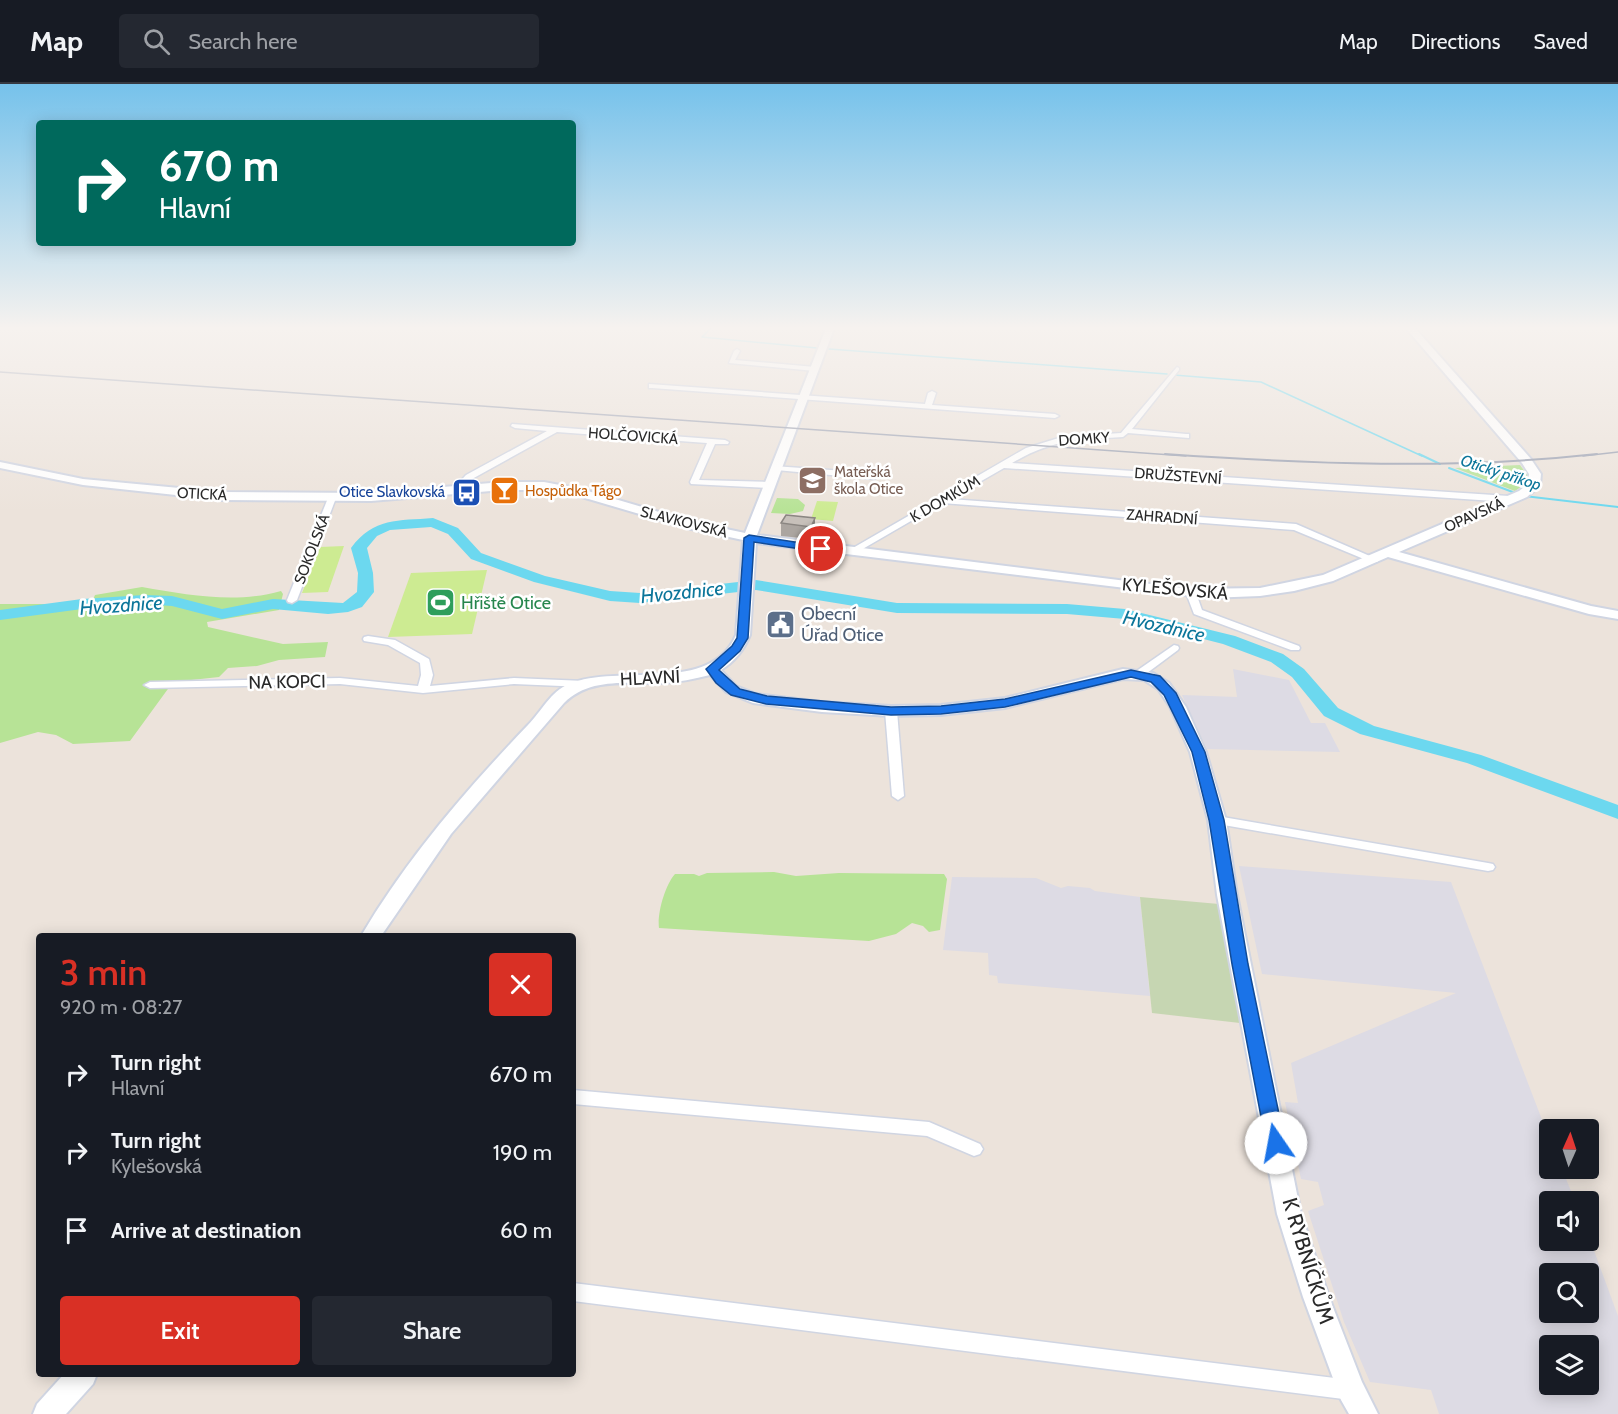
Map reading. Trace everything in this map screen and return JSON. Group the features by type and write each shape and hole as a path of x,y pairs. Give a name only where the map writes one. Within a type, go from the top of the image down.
{"main road":[{"name":"HLAVNÍ","path":"373,933 446,829 569,690 585,684 676,678 712,669 739,645 744,632 749,538 807,388"},
{"name":"OPAVSKÁ","path":"1389,553 1516,497 1535,482 1535,474 1527,461 1463,388"},
{"name":"OTICKÁ","path":"0,465 67,480 160,491 332,498 406,495"},
{"name":"SLAVKOVSKÁ","path":"406,495 510,486 561,489 749,538"},
{"name":"KYLEŠOVSKÁ","path":"749,538 1191,593 1238,594 1296,587 1389,553"},
{"path":"1389,553 1589,610 1618,615"},
{"path":"712,669 731,689 753,698 822,707 891,711 941,710 1005,703 1105,678 1139,674"},
{"name":"K RYBNÍČKŮM","path":"1139,674 1160,682 1178,707 1198,752 1217,820 1240,964 1289,1214 1352,1390 1364,1414"},
{"path":"47,1414 78,1380"}],"street":[{"path":"676,388 803,399 1055,415"},
{"name":"DOMKY","path":"1128,431 1162,388"},
{"path":"928,407 932,393"},
{"name":"HOLČOVICKÁ","path":"515,426 725,442"},
{"path":"456,491 469,477 555,430"},
{"name":"DOMKY","path":"1039,446 1051,441 1113,437 1128,431 1186,436"},
{"path":"712,441 694,482 770,485"},
{"name":"K DOMKŮM","path":"851,552 1039,446"},
{"name":"DRUŽSTEVNÍ","path":"1004,465 1516,497"},
{"path":"776,468 874,476"},
{"path":"1352,487 1357,499"},
{"name":"SOKOLSKÁ","path":"292,600 332,498"},
{"name":"ZAHRADNÍ","path":"943,501 1296,527 1374,560"},
{"path":"1191,593 1198,612 1295,648"},
{"path":"368,639 391,642 425,661 427,675 423,690"},
{"path":"1139,674 1174,648"},
{"name":"NA KOPCI","path":"150,685 340,681 423,690 514,681 585,684"},
{"path":"891,711 898,796"},
{"path":"1217,820 1488,867"},
{"path":"576,1097 929,1129 974,1149"},
{"path":"576,1292 1352,1390"}],"shaded area":[{"path":"1233,669 1289,680 1311,723 1325,723 1340,752 1207,749 1182,695 1237,697"},
{"path":"1239,866 1451,882 1542,1119 1539,1119 1539,1179 1566,1179 1571,1191 1539,1191 1539,1251 1594,1251 1599,1263 1539,1263 1539,1323 1599,1323 1599,1264 1618,1316 1618,1414 1439,1414 1431,1390 1370,1382 1344,1322 1308,1211 1324,1205 1318,1182 1301,1179 1285,1102 1298,1103 1291,1063 1456,993 1262,974"},
{"path":"952,877 1036,878 1061,888 1068,886 1090,888 1095,891 1140,897 1150,996 998,983 997,976 989,975 988,953 943,950"}],"green space":[{"path":"1520,465 1528,476 1525,484 1515,491 1455,468"},
{"path":"777,498 798,499 805,505 803,511 790,514 771,513"},
{"path":"817,501 838,502 833,521 811,519"},
{"path":"344,546 328,592 302,593 320,547"},
{"name":"Hřiště Otice","path":"487,570 472,634 388,637 411,573"},
{"path":"142,587 229,598 281,591 283,594 279,610 207,622 208,627 283,644 328,642 325,657 279,660 257,666 228,668 219,677 173,682 130,741 73,744 56,735 38,732 0,743 0,604 91,604 95,595"},
{"path":"774,872 796,876 839,873 944,874 947,879 940,930 929,932 923,926 912,923 896,934 869,941 659,928 662,900 675,874 699,876 707,873"},
{"path":"1140,897 1219,904 1240,1023 1152,1013"}],"building":[{"path":"786,515 815,518 811,527 781,523"}],"waterway":[{"name":"Otický příkop","path":"1274,388 1422,456"},
{"name":"Otický příkop","path":"1419,454 1440,464"},
{"name":"Otický příkop","path":"1449,468 1518,494"},
{"name":"Otický příkop","path":"1524,496 1618,507"},
{"name":"Hvozdnice","path":"0,615 82,604 144,599 172,601 222,614 248,607 273,604 328,609 348,608 356,604 366,592 366,573 359,548 372,533 387,526 433,522 453,531 476,556 540,579 610,596 640,598 756,585 897,608 1067,609 1125,614 1229,640 1277,658 1298,673 1331,712 1367,730 1474,759 1618,812"}],"railway":[{"path":"227,388 1186,456"},
{"path":"1583,456 1618,452"},
{"path":"1165,454 1381,464 1489,462 1597,454"}],"place":[{"name":"Mateřská škola Otice","path":"813,481"},
{"name":"Hospůdka Tágo","path":"504,491"},
{"name":"Otice Slavkovská","path":"466,492"},
{"name":"Hřiště Otice","path":"440,603"},
{"name":"Obecní Úřad Otice","path":"780,624"}],"route":[{"path":"821,549 749,538 744,632 736,649 712,669 725,685 753,698 822,707 891,711 941,710 1005,703 1123,674 1148,676 1155,679 1170,693 1198,752 1217,820 1227,895 1276,1143"}]}
